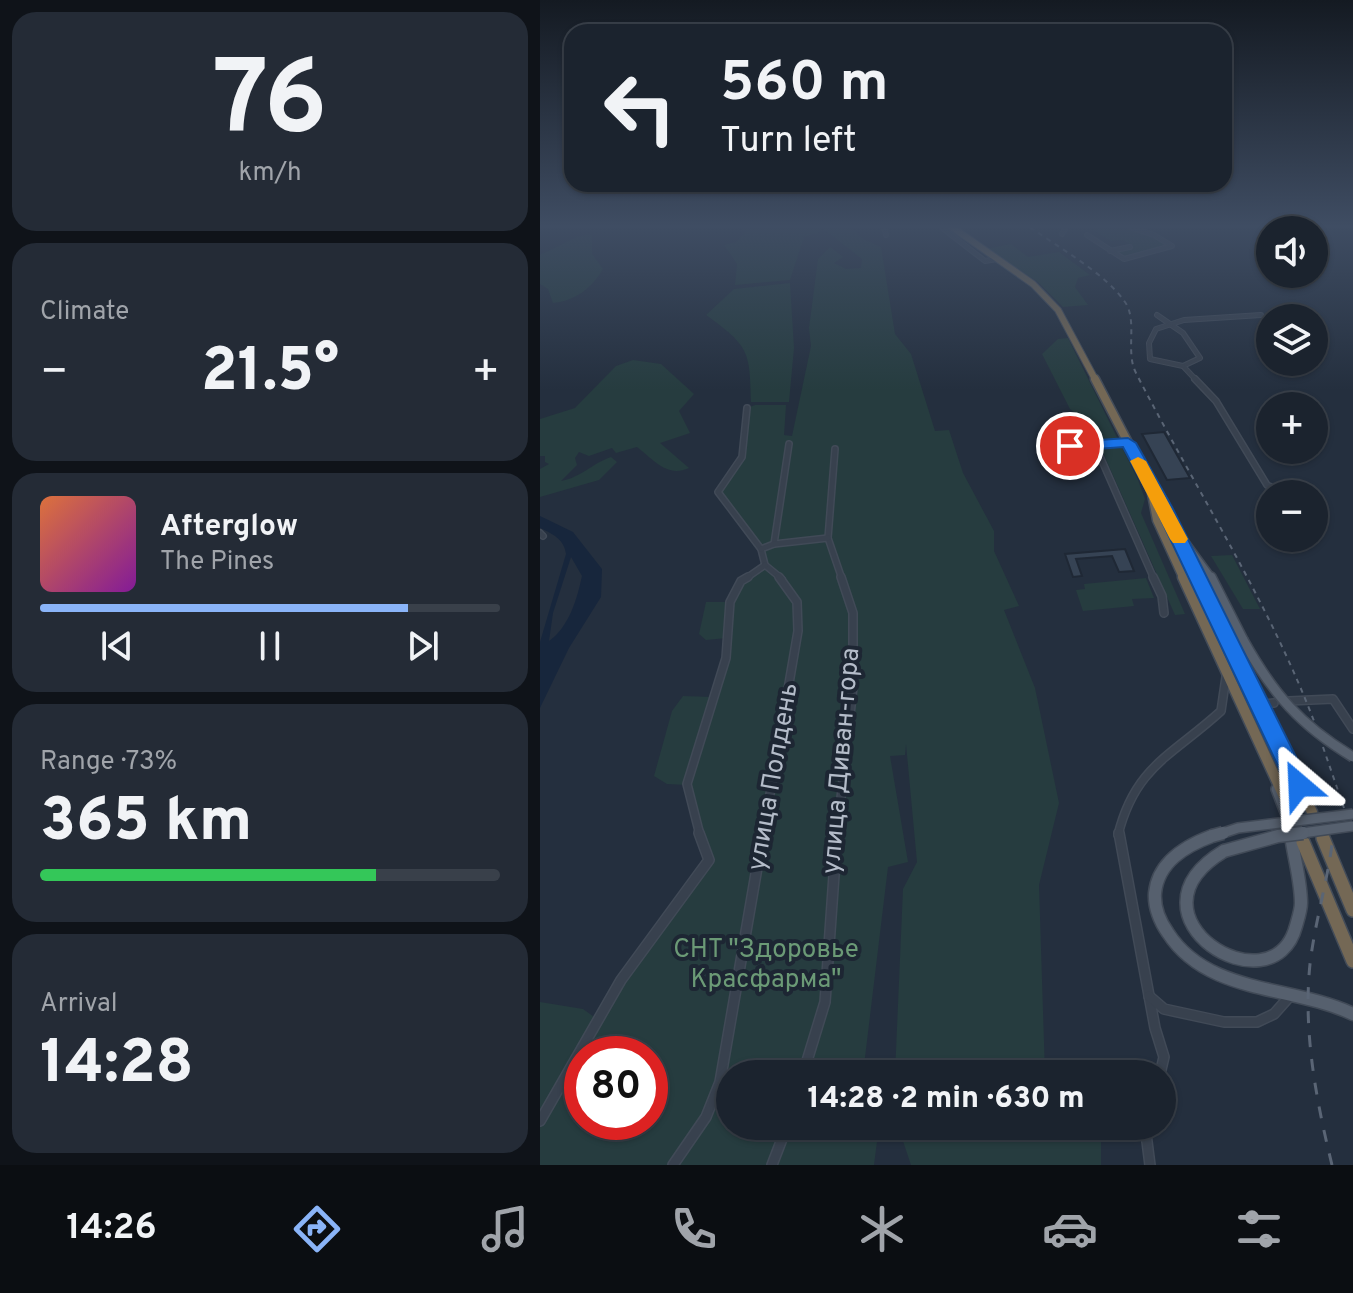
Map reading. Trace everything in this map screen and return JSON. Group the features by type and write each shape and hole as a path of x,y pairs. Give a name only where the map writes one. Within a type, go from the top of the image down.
{"highway":[{"path":"1029,281 1041,290 1058,310 1171,523 1312,812"},
{"path":"1150,486 1157,520 1289,815"},
{"path":"1323,838 1353,910"},
{"path":"1298,842 1353,961"}],"main road":[{"path":"1171,523 1215,582 1243,640 1288,711 1307,728 1353,757"},
{"path":"1353,814 1238,828 1185,846 1161,871 1155,895 1168,937 1182,953 1214,974 1335,1002 1353,1014"},
{"path":"1298,842 1299,927 1291,946 1278,959 1245,962 1225,956 1205,943 1190,926 1184,904 1189,885 1200,867 1224,851 1278,836 1353,826"}],"street":[{"path":"1157,315 1183,333 1200,358 1183,366"},
{"path":"1256,315 1170,323 1156,329 1152,335 1150,359 1183,366 1216,401 1264,480"},
{"name":"улица Полдень","path":"673,1165 706,1117 720,1082 798,631 797,602 782,579 765,565 761,549 718,492 742,457 747,408"},
{"path":"1051,448 1128,443"},
{"path":"774,544 789,444"},
{"path":"1093,445 1162,596 1164,613"},
{"name":"улица Диван-гора","path":"807,1060 825,1002 833,871 853,687 853,613 828,538 835,449"},
{"path":"761,549 774,544 828,538"},
{"path":"540,1121 621,980 709,860 692,811 687,784 726,658 730,602 741,581 765,565"},
{"path":"1165,1060 1164,1048 1155,1028 1118,836 1122,810 1136,781 1221,711 1226,673"},
{"path":"1289,701 1333,699 1353,729"},
{"path":"1260,704 1274,703"},
{"path":"1149,996 1164,1009 1224,1022 1257,1022 1274,1014 1292,993"},
{"path":"772,1165 782,1140"},
{"path":"1147,1140 1150,1165"}],"green space":[{"path":"540,281 594,281 569,300 553,303 548,289"},
{"path":"735,281 775,281 735,285"},
{"name":"СНТ \"Здоровье Красфарма\"","path":"815,281 887,281 895,334 911,354 935,431 949,430 963,473 994,531 994,551 1019,606 1004,610 1035,688 1059,803 1039,885 1045,1060 896,1060 903,889 917,862 906,744 905,755 890,756 908,862 888,867 865,1060 716,1060 716,1140 877,1140 874,1165 540,1165 540,1002 583,1009 597,1019 709,860 687,785 667,784 654,776 672,711 683,696 712,697 726,658 727,638 706,640 699,634 706,602 730,602 741,581 765,565 761,549 718,492 742,457 747,408 786,405 784,435 792,436 811,346 809,328"},
{"path":"1077,281 1075,287 1088,305 1063,307 1038,282"},
{"path":"790,283 794,348 789,402 751,402 750,371 744,351 731,334 706,315 734,289"},
{"path":"1068,338 1138,480 1145,499 1141,513 1185,614 1175,615 1100,446 1092,441 1080,417 1070,409 1042,354 1058,339"},
{"path":"633,360 661,364 694,394 679,411 690,433 660,443 689,468 681,471 667,469 637,447 616,453 612,448 589,456 579,452 575,458 577,465 561,481 611,457 617,462 599,480 540,497 540,469 549,464 545,462 545,456 540,456 540,419 575,408 616,366"},
{"path":"1232,555 1260,609 1243,609 1211,556"},
{"path":"1146,578 1154,598 1132,599 1134,606 1083,611 1076,590 1085,589 1084,584"},
{"path":"903,1140 1101,1140 1101,1165 911,1165"}],"water":[{"path":"540,516 573,532 602,569 601,597 569,648 540,708 540,642 566,554 560,541 540,528","holes":["571,557 582,576 567,620 549,641 553,613"]}],"building":[{"path":"1164,432 1190,478 1167,480 1142,434"},
{"path":"1125,549 1134,571 1119,572 1112,556 1076,559 1082,576 1073,577 1065,554"}],"railway":[{"path":"1106,281 1129,310 1131,356 1136,373 1255,592 1317,729"},
{"path":"1323,747 1344,808"},
{"path":"1332,1165 1312,1065 1308,989 1312,948 1333,837"}],"slow traffic":[{"path":"1138,461 1179,539"}],"route":[{"path":"1070,446 1128,443 1164,507 1299,785"}]}
